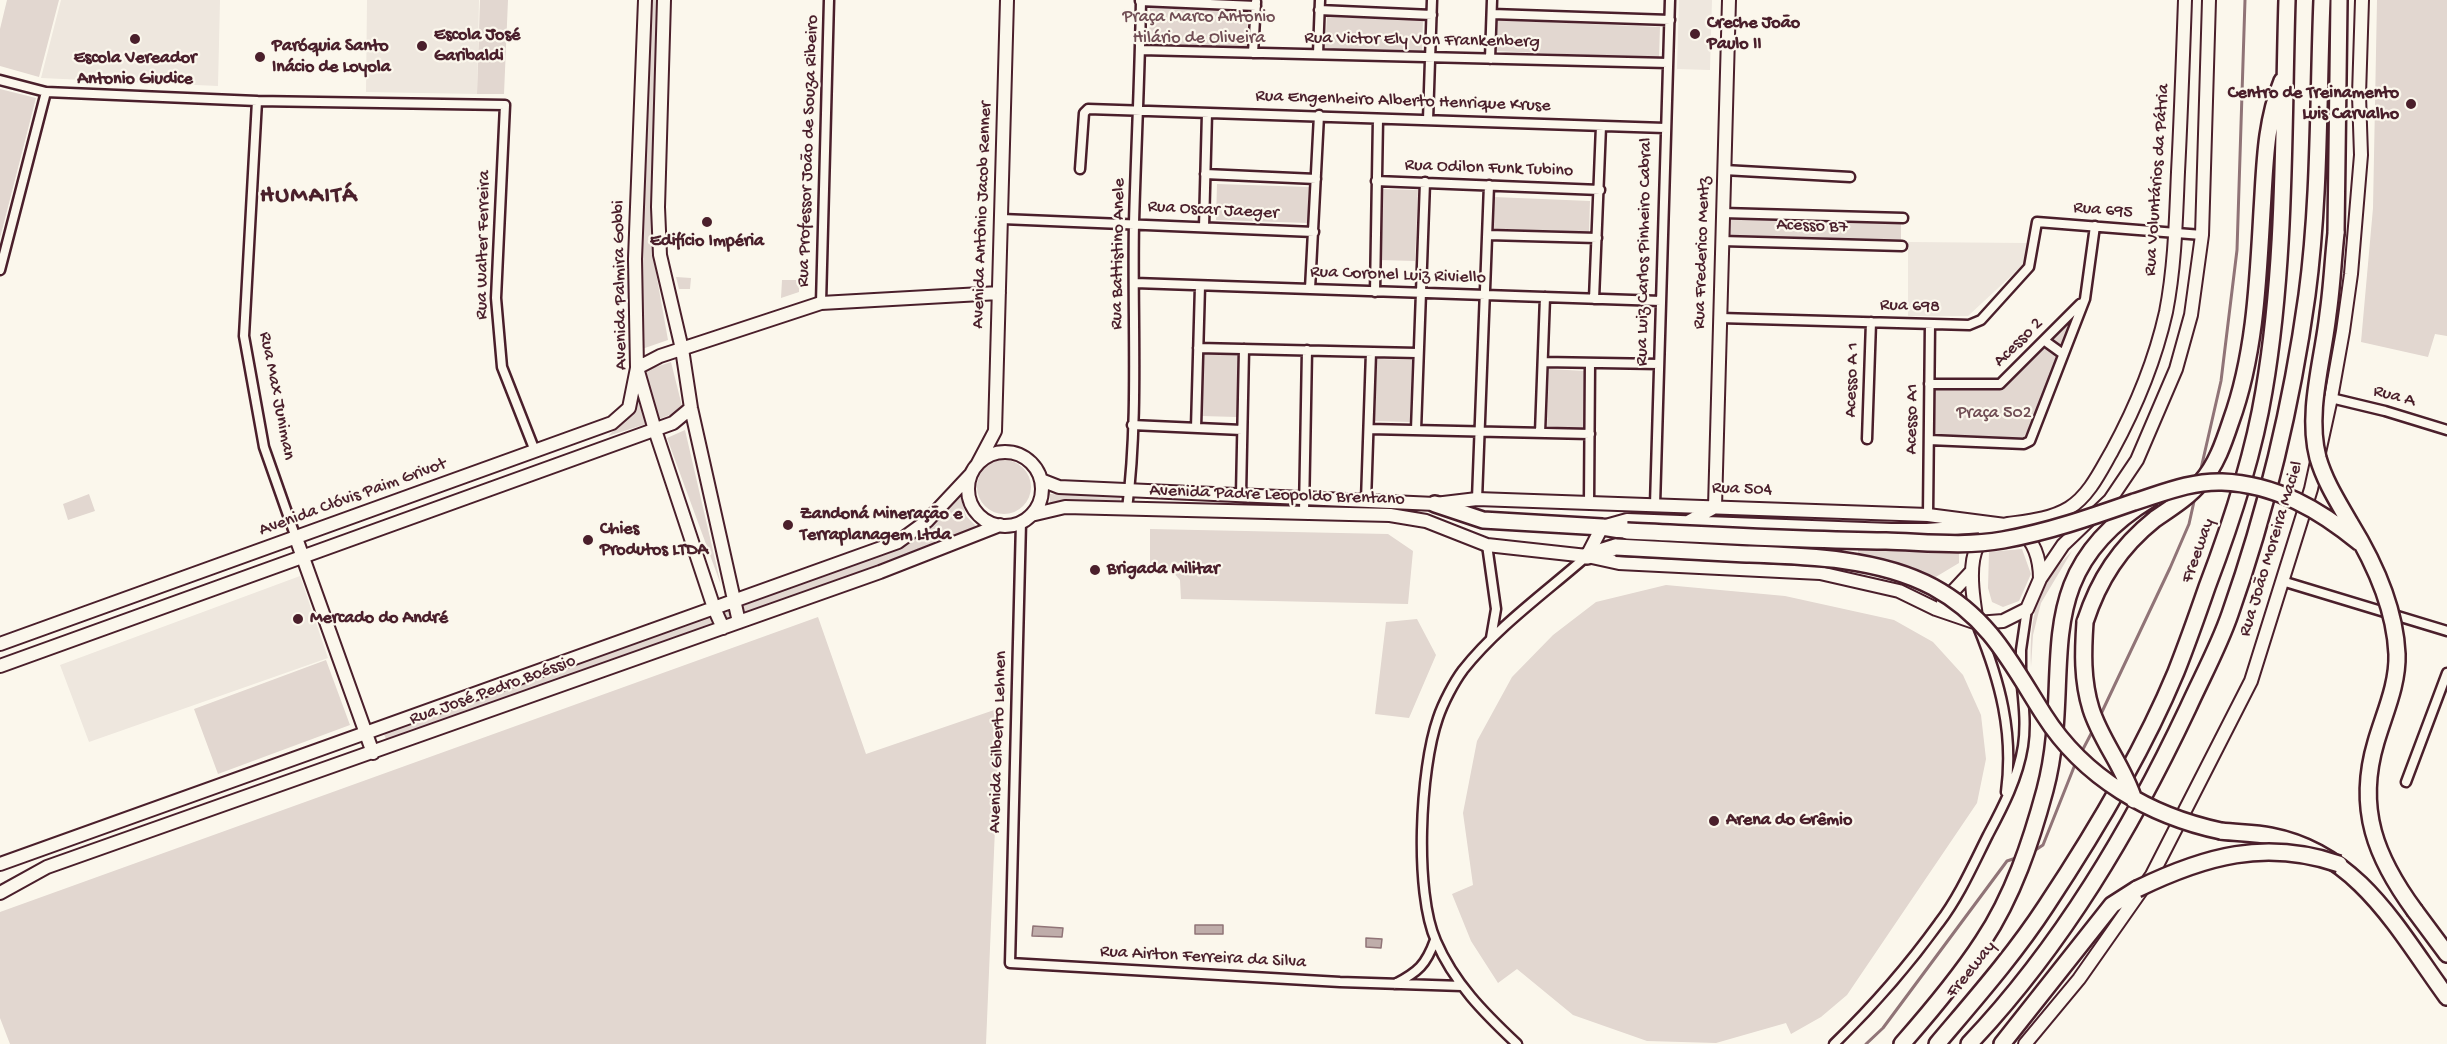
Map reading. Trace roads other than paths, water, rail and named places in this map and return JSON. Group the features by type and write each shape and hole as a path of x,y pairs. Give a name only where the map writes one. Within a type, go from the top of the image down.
{"highway":[{"name":"Freeway","path":"1937,1044 2006,962 2045,908 2140,748 2175,673 2228,534 2264,393 2278,291 2287,0"},
{"path":"1969,1044 2008,1001 2058,938 2111,853 2163,760 2229,616 2272,473 2307,294 2315,190 2322,0"},
{"path":"2339,0 2336,233 2328,314 2316,397 2315,439 2325,478 2379,578 2393,623 2397,656 2394,681 2371,762 2368,781 2371,820 2381,858 2395,884 2447,954"},
{"path":"2134,800 2121,766 2105,740 2091,710 2085,685 2083,657 2085,622 2104,575 2117,555 2134,536 2201,483 2211,468 2232,421 2243,383 2257,291 2266,142 2272,106 2285,73"},
{"path":"1435,504 1483,520 1602,527 1627,531 1833,540 1979,542 2002,540 2043,531 2158,494 2202,483 2222,482 2256,485 2302,502 2337,524 2360,543"},
{"path":"1902,1044 1956,980 1985,939 2024,858 2045,789 2054,734 2060,631 2065,605 2075,577 2086,556 2116,522 2158,494"},
{"path":"1587,556 1616,547 1833,558 1890,572 1932,586 1965,607 1985,626 2004,650 2062,740 2108,782 2134,800 2190,825 2271,836 2302,845 2339,864 2366,888 2447,996"},
{"path":"2002,1044 2112,906 2138,889 2173,872 2231,854 2264,850 2301,853 2339,864"}],"main road":[{"name":"Avenida Palmira Gobbi","path":"645,0 635,259 638,368 655,430 714,608 723,628"},
{"path":"664,0 658,207 660,255 682,349 691,408 739,622"},
{"name":"Avenida Antônio Jacob Renner","path":"974,469 995,431 1007,0"},
{"name":"Rua Frederico Mentz","path":"1714,507 1730,0"},
{"name":"Rua Voluntários da Pátria","path":"1977,623 1971,572 1981,538 1990,531 2005,525 2050,517 2070,508 2087,492 2112,450 2139,396 2152,362 2166,310 2176,233 2185,0"},
{"name":"Rua Voluntários da Pátria","path":"2027,609 2040,579 2064,545 2110,500 2137,460 2176,369 2191,315 2202,236 2208,0"},
{"name":"Rua João Moreira Maciel","path":"2025,1044 2079,979 2152,875 2251,681 2311,489 2331,398 2357,223 2361,155 2359,95 2362,0"},
{"path":"638,368 660,356 821,303 999,293"},
{"name":"Avenida Clóvis Paim Grivot","path":"0,644 612,423 629,408 638,368"},
{"path":"0,666 655,430 673,423 691,408"},
{"path":"995,431 1008,452"},
{"path":"1008,452 1020,455 1031,463 1041,480 1041,497 1026,518 1000,525 980,516 973,507 968,485 974,469 995,453 1008,452"},
{"name":"Rua José Pedro Boéssio","path":"0,864 898,542 927,521 974,469"},
{"name":"Avenida Padre Leopoldo Brentano","path":"1041,480 1059,487 1366,501 1435,504 1477,499"},
{"path":"1165,509 1166,492"},
{"name":"Rua 504","path":"1477,499 1928,515 2005,525"},
{"path":"1390,515 1391,502"},
{"name":"Avenida Padre Leopoldo Brentano","path":"1026,518 1065,507 1390,515 1426,521 1487,544 1587,556 1619,563 1820,573 1899,591 1936,609 1977,623"},
{"path":"1688,522 1714,507"},
{"path":"1587,556 1602,527 1627,520 1928,531 2005,525 2019,529 2029,537 2040,566 2040,579"},
{"name":"Rua José Pedro Boéssio","path":"0,893 47,867 880,572 1000,525"},
{"name":"Rua Max Juniman","path":"296,538 374,753"},
{"path":"1936,609 1971,572"},
{"path":"1977,623 2003,621 2027,609"}],"street":[{"name":"Rua Professor João de Souza Ribeiro","path":"821,303 829,0"},
{"path":"1318,54 1320,0"},
{"path":"1428,120 1432,0"},
{"path":"1490,59 1492,0"},
{"name":"Rua Luiz Carlos Pinheiro Cabral","path":"1655,505 1670,0"},
{"path":"1141,1 1256,3 1253,53"},
{"name":"Rua Battistino Anele","path":"1127,509 1130,490 1132,424 1134,223 1141,1"},
{"path":"1319,10 1432,15"},
{"path":"1492,14 1670,20"},
{"name":"Rua Victor Ely Von Frankenberg","path":"1141,50 1668,63"},
{"path":"0,80 45,92 257,100"},
{"path":"0,270 45,92"},
{"name":"Rua Walter Ferreira","path":"257,100 505,105 496,298 502,367 535,451"},
{"name":"Rua Max Juniman","path":"257,100 244,336 264,447 296,538"},
{"name":"Rua Engenheiro Alberto Henrique Kruse","path":"1080,169 1084,111 1088,109 1665,128"},
{"path":"1204,227 1207,113"},
{"path":"1310,289 1319,115"},
{"path":"1375,292 1378,119"},
{"path":"1594,299 1601,126"},
{"path":"1724,170 1850,177"},
{"path":"1205,174 1316,179"},
{"name":"Rua Odilon Funk Tubino","path":"1376,181 1600,190"},
{"path":"1416,430 1419,293 1425,182"},
{"path":"1477,499 1489,185"},
{"path":"1723,213 1903,218"},
{"name":"Rua Oscar Jaeger","path":"1002,219 1314,232"},
{"name":"Rua 695","path":"2037,222 2202,236"},
{"name":"Rua 698","path":"1720,318 1969,325 1981,320 2029,267 2037,222"},
{"path":"1929,440 2028,443 2085,299 2095,226"},
{"path":"1488,235 1597,238"},
{"name":"Acesso B7","path":"1722,241 1902,246"},
{"name":"Rua Coronel Luiz Riviello","path":"1135,284 1661,301"},
{"path":"1196,428 1200,286"},
{"path":"1540,433 1545,297"},
{"name":"Acesso 2","path":"1929,384 2000,384 2085,299"},
{"name":"Acesso A 1","path":"1867,439 1871,322"},
{"name":"Acesso A1","path":"1928,515 1930,324"},
{"path":"2045,341 2063,354"},
{"path":"1198,348 1417,353"},
{"path":"1241,495 1244,349"},
{"path":"1304,512 1307,350"},
{"path":"1366,501 1371,352"},
{"path":"1543,362 1659,364"},
{"path":"1589,503 1590,363"},
{"name":"Rua A","path":"2331,398 2385,411 2447,430"},
{"path":"1132,424 1242,430"},
{"path":"1370,429 1590,434"},
{"name":"Avenida Gilberto Lehnen","path":"1010,963 1026,518"},
{"path":"1487,544 1496,609 1490,638"},
{"path":"1517,1044 1480,1009 1462,986 1435,940 1426,911 1422,877 1428,760 1438,717 1462,672 1490,638 1587,556"},
{"path":"2282,581 2447,631"},
{"name":"Rua Voluntários da Pátria","path":"1834,1044 1867,1012 1940,922 1967,876 2004,804 2023,748 2025,726 2021,650 2027,609"},
{"name":"Rua Voluntários da Pátria","path":"1977,623 1994,664 2005,711 2009,759 2004,804"},
{"path":"2406,782 2447,673"},
{"path":"1395,985 1414,974 1426,962 1435,940"},
{"name":"Rua Airton Ferreira da Silva","path":"1010,963 1395,985 1462,986"}],"waterway":[{"path":"2200,473 2221,381 2237,250 2245,0"},
{"path":"2100,716 2170,568 2189,524 2195,497"},
{"path":"2081,753 2093,730"},
{"path":"2031,853 2043,845 2076,762"},
{"path":"1866,1044 1883,1028 2007,861 2019,857"}],"place":[{"name":"Creche João Paulo II","path":"1695,34"},
{"name":"Escola Vereador Antonio Giudice","path":"135,39"},
{"name":"Escola José Garibaldi","path":"422,46"},
{"name":"Paróquia Santo Inácio de Loyola","path":"260,57"},
{"name":"Centro de Treinamento Luis Carvalho","path":"2411,104"},
{"name":"Edifício Impéria","path":"707,222"},
{"name":"Zandoná Mineração e Terraplanagem Ltda","path":"788,525"},
{"name":"Chies Produtos LTDA","path":"588,540"},
{"name":"Brigada Militar","path":"1095,570"},
{"name":"Mercado do André","path":"298,619"},
{"name":"Arena do Grêmio","path":"1714,821"}],"district":[{"name":"HUMAITÁ","path":"309,197"}],"park label":[{"name":"Praça Marco Antonio Hilário de Oliveira","path":"1199,28"},
{"name":"Praça 502","path":"1994,414"}]}
